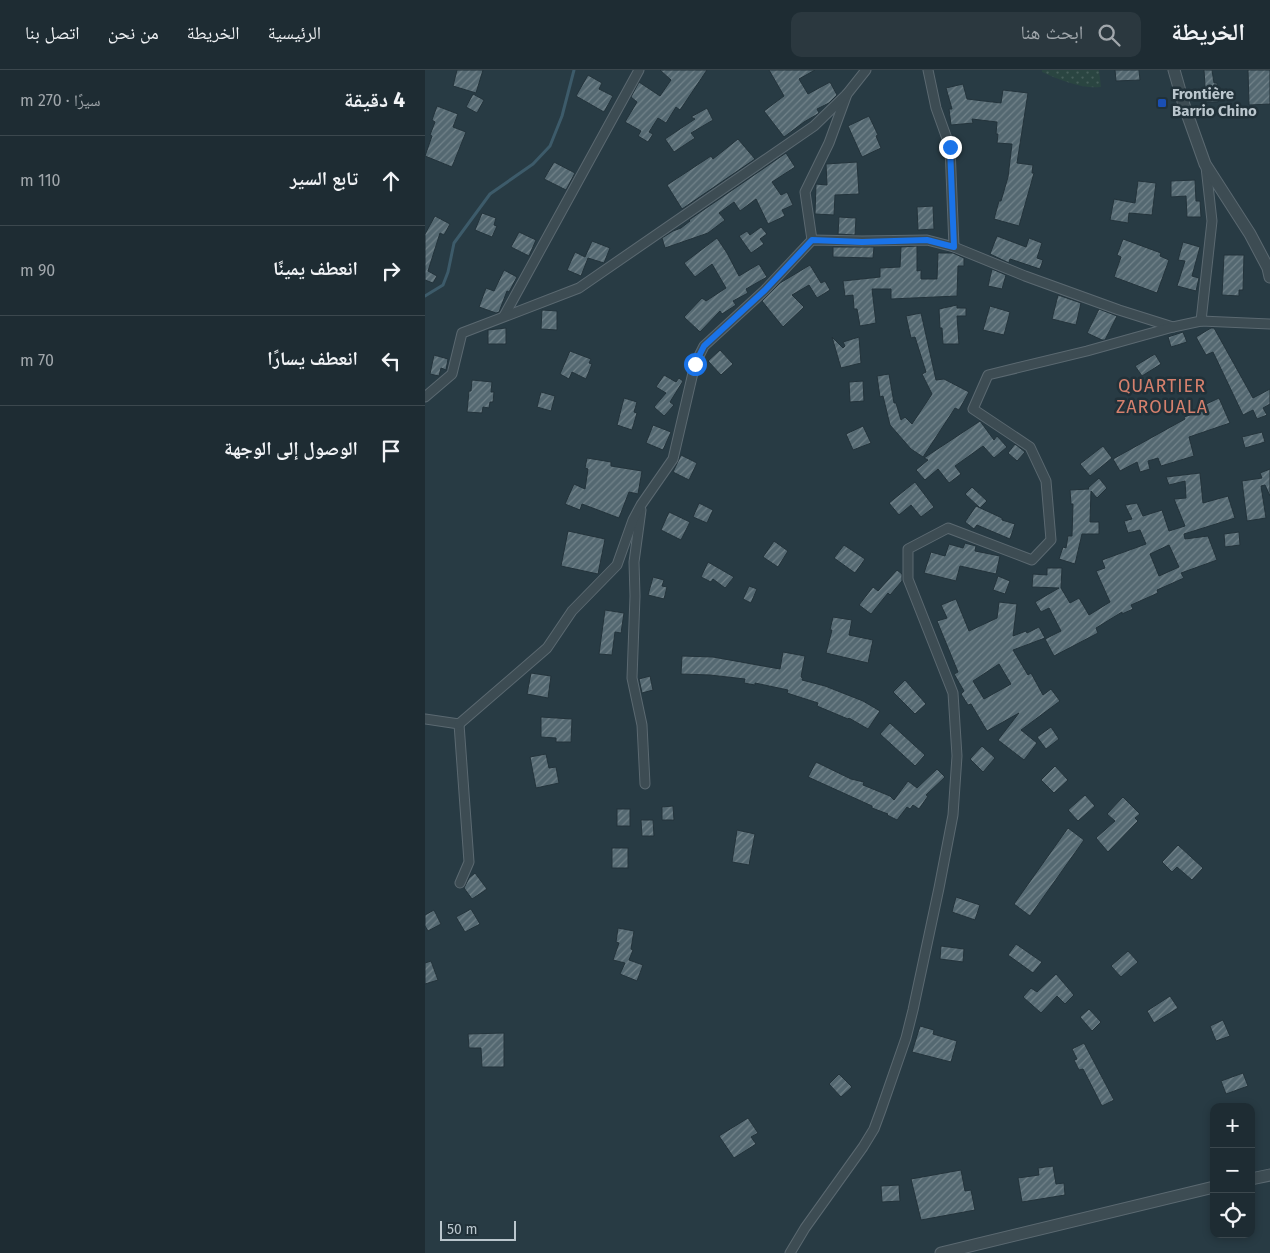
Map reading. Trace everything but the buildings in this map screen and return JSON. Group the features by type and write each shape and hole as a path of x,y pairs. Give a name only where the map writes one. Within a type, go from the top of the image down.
{"street":[{"path":"504,316 639,70"},
{"path":"425,397 452,374 462,333 579,288 815,126 847,94 866,70"},
{"path":"928,70 936,108 950,147 954,247"},
{"path":"1174,70 1205,164 1212,221 1201,321"},
{"path":"812,240 805,192 829,142 847,94"},
{"path":"1205,164 1250,234 1269,272"},
{"path":"425,719 459,724 547,648 572,611 617,565 633,520 641,505 673,459 695,364 704,346 765,290 812,240 862,242 927,240 954,247 1025,276 1119,310 1173,327"},
{"path":"790,1253 805,1228 874,1129 906,1038 953,815 957,756 953,693 908,579 908,549 948,528 1032,560 1051,540 1046,481 1031,447 973,409 988,376 1201,321 1270,324"},
{"path":"641,505 634,562 635,596 632,678 642,725 645,784"},
{"path":"459,724 469,862 460,884"},
{"path":"1255,1178 1270,1175"},
{"path":"941,1253 1210,1188"}],"green space":[{"path":"1042,70 1099,70 1101,87 1086,87 1071,83 1042,72"}],"waterway":[{"path":"425,296 443,285 448,272 454,243 490,194 533,164 550,146 562,116 574,70"}],"place":[{"name":"Frontière Barrio Chino","path":"1162,103"}],"district":[{"name":"QUARTIER ZAROUALA","path":"1162,396"}],"route":[{"path":"695,364 704,346 765,290 812,240 862,242 927,240 954,247 950,147"}]}
